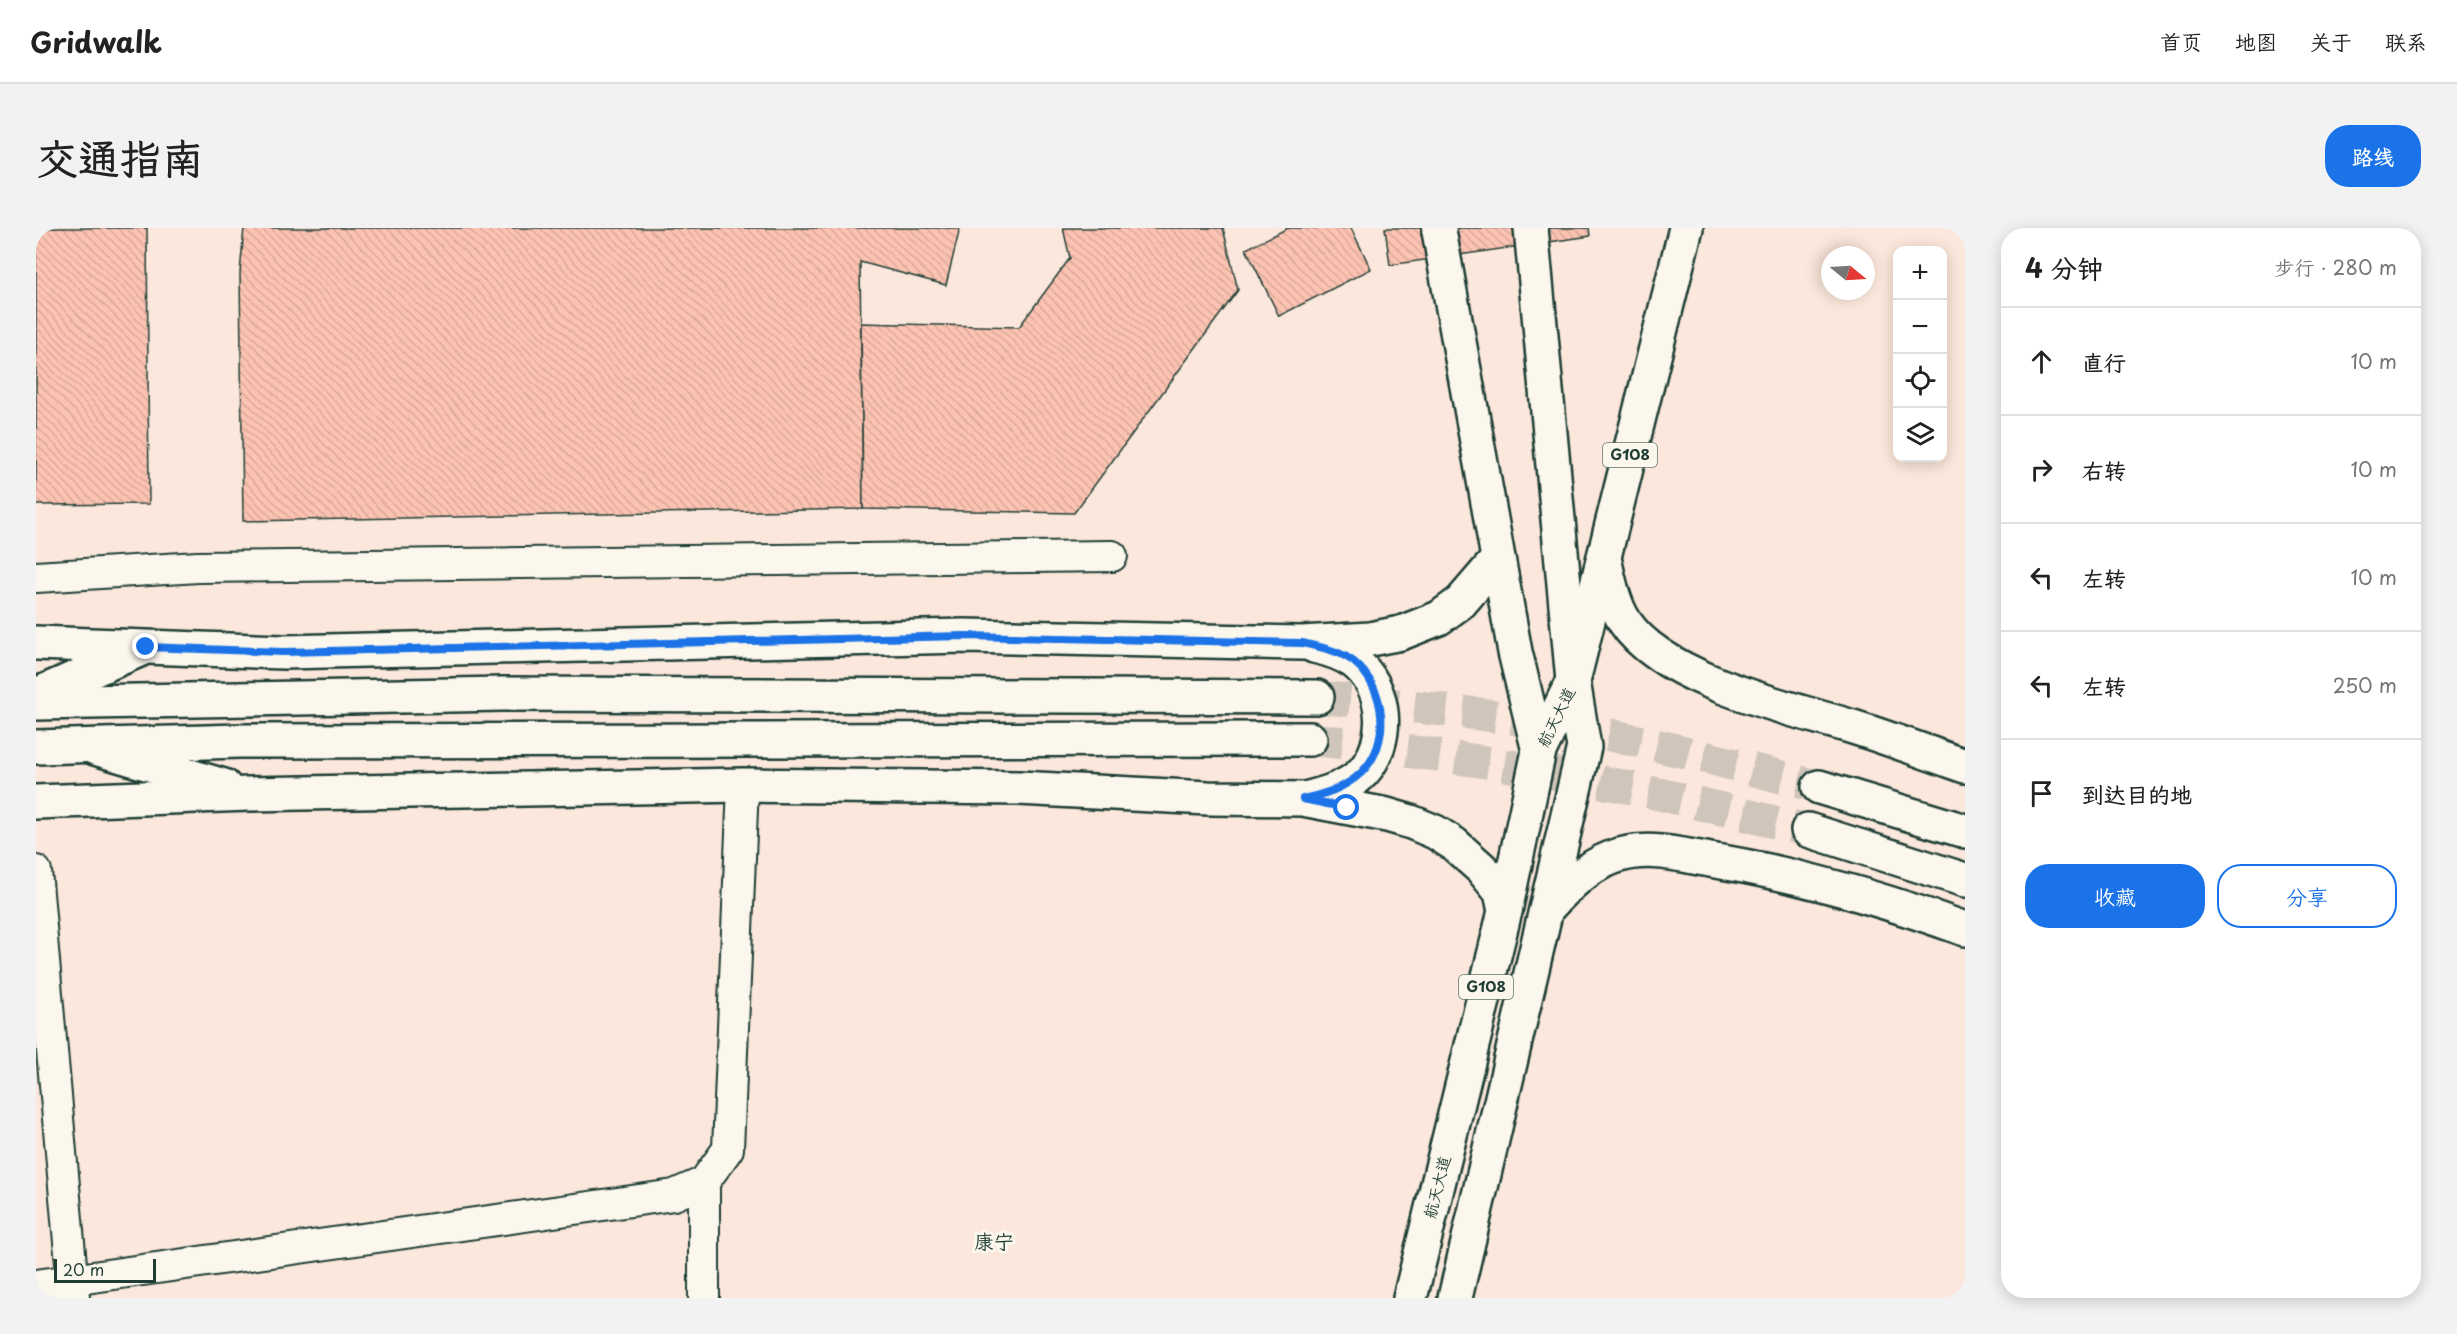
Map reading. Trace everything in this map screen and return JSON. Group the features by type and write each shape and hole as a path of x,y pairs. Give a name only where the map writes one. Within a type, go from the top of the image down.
{"main road":[{"path":"1532,228 1573,681"},
{"name":"G108","path":"1573,681 1686,228"},
{"path":"1439,230 1515,652 1539,752"},
{"path":"1604,558 1616,603 1626,623 1642,641 1686,671 1727,688 1874,734 1965,766"},
{"path":"36,644 284,652 964,636 1302,643 1370,639 1401,633 1439,618 1461,602 1498,559"},
{"path":"1302,643 1332,650 1354,662 1369,679 1380,701 1382,725 1376,750 1363,772 1342,788 1303,799"},
{"path":"36,695 146,647"},
{"name":"航天大道","path":"1410,1298 1504,912 1539,752 1573,681"},
{"name":"航天大道","path":"1455,1298 1584,747 1573,681"},
{"path":"36,703 503,694 1317,698"},
{"path":"36,747 240,741 1310,739"},
{"path":"88,746 249,794"},
{"path":"36,802 249,794 743,785 1019,788 1208,798 1303,799 1387,816 1434,832 1454,844 1482,868 1501,892 1504,912"},
{"path":"1819,787 1965,831"},
{"path":"1808,830 1965,880"},
{"path":"1547,908 1577,878 1611,858 1636,852 1657,851 1813,881 1907,908 1965,928"}],"street":[{"path":"36,577 198,567 1112,556"},
{"path":"36,1285 73,1290 674,1195 704,1182 728,1149 743,785"},
{"path":"36,871 38,916 73,1290"},
{"path":"704,1182 704,1298"}],"building":[{"path":"36,228 147,228 149,504 36,505"},
{"path":"244,228 960,228 946,285 860,262 863,509 243,521 240,273"},
{"path":"1063,228 1223,228 1238,290 1074,513 863,509 861,323 1019,327 1070,258"},
{"path":"1288,228 1351,228 1371,269 1279,316 1246,249"},
{"path":"1385,228 1589,228 1590,236 1390,265"}],"tunnel":[{"path":"1317,697 1557,725 1656,745 1819,787"},
{"path":"1310,739 1537,770 1612,784 1808,830"}],"district":[{"name":"康宁","path":"994,1242"}],"route":[{"path":"146,647 284,652 964,636 1302,643 1332,650 1354,662 1369,679 1380,701 1382,725 1376,750 1363,772 1342,788 1303,799 1347,808"}]}
